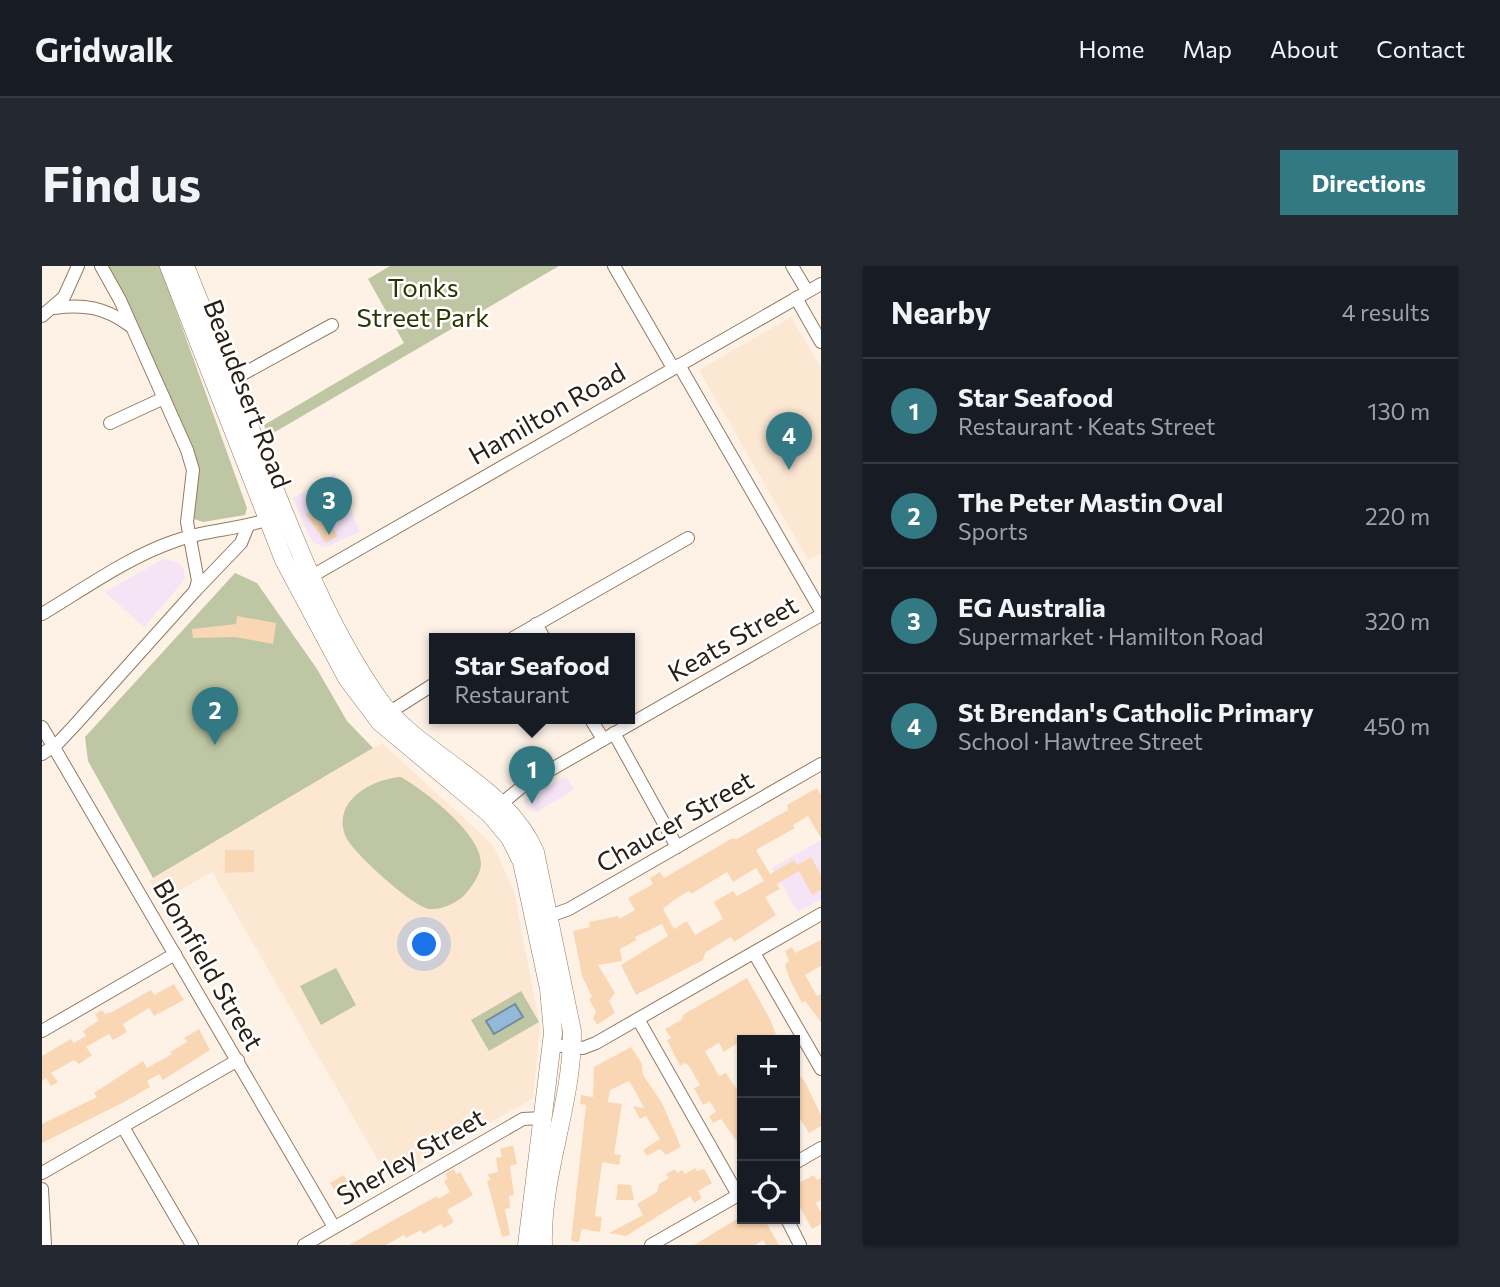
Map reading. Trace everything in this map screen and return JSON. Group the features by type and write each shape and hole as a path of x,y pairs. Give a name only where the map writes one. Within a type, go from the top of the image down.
{"highway":[{"name":"Beaudesert Road","path":"169,266 347,678 370,712 495,809 522,862 549,989 553,1045 527,1245"},
{"name":"Beaudesert Road","path":"185,266 230,381 276,516"},
{"name":"Beaudesert Road","path":"303,581 390,712 528,837 550,916 570,1013 572,1047 542,1226 543,1245"}],"street":[{"path":"42,316 54,309 73,282 78,266"},
{"path":"101,266 164,398 193,470 188,537 196,569 195,591"},
{"path":"614,266 821,613"},
{"path":"792,266 821,342"},
{"name":"Hamilton Road","path":"303,581 821,284"},
{"path":"54,309 93,306 131,326"},
{"path":"230,381 332,324"},
{"path":"110,423 164,398"},
{"path":"42,614 143,555 188,537 248,526 276,516"},
{"path":"42,754 54,747 241,543 248,526"},
{"path":"522,633 688,538"},
{"name":"Keats Street","path":"635,720 821,613"},
{"path":"537,624 542,633"},
{"path":"390,712 429,687"},
{"path":"596,724 608,736 677,847"},
{"name":"Keats Street","path":"495,809 524,785 629,724"},
{"name":"Blomfield Street","path":"42,727 334,1227"},
{"name":"Chaucer Street","path":"550,916 569,909 821,764"},
{"path":"553,1045 572,1047 596,1043 821,914"},
{"path":"754,953 821,1069"},
{"path":"42,1031 175,954"},
{"path":"638,1019 737,1189"},
{"path":"42,1173 238,1060"},
{"name":"Sherley Street","path":"304,1245 523,1119 543,1118"},
{"path":"123,1127 192,1245"},
{"path":"798,1161 821,1148"},
{"path":"42,1189 45,1245"},
{"path":"651,1245 737,1196"},
{"path":"790,1224 800,1245"}],"shaded area":[{"path":"791,317 821,367 821,553 808,560 699,370"},
{"path":"335,473 360,532 325,547 314,543 308,534 293,498"},
{"path":"163,559 178,562 183,567 185,579 144,627 105,592"},
{"path":"382,743 493,845 514,891 540,1026 533,1098 390,1181 212,872 161,901 149,881"},
{"path":"566,776 574,790 536,812 523,801"},
{"path":"821,840 821,899 798,912 772,868"}],"green space":[{"path":"106,266 160,266 247,508 245,515 203,522 194,519 196,470"},
{"name":"Tonks Street Park","path":"390,266 559,266 268,436 264,425 404,343 368,279"},
{"path":"235,573 257,583 317,669 347,721 373,748 153,878 88,761 85,737"},
{"path":"401,777 450,814 479,852 481,868 474,882 460,899 445,907 430,909 411,900 371,866 346,837 344,813 357,794 378,782"},
{"path":"336,968 356,1005 321,1025 300,986"},
{"path":"521,991 539,1022 489,1051 471,1020"}],"water":[{"path":"515,1004 523,1017 494,1034 486,1021"}],"building":[{"path":"337,495 343,505 324,516 338,536 326,543 306,514"},
{"path":"237,616 276,623 273,644 235,637 193,638 192,629 236,624"},
{"path":"817,788 821,795 821,838 808,816 793,825 795,828 756,850 770,874 794,860 797,865 811,857 821,875 821,890 812,895 799,871 777,884 780,889 765,897 776,915 734,942 731,937 717,945 705,953 703,960 636,995 621,965 668,936 662,924 635,937 637,940 620,949 622,961 598,965 615,993 609,1001 615,1013 597,1025 593,1018 596,1012 589,999 592,997 582,976 573,931 590,927 589,922 619,916 619,919 635,910 628,898 653,884 650,878 660,872 664,878 788,810 787,805","holes":["756,868 764,881 737,896 733,891 714,902 723,919 695,935 687,921 674,929 663,909 689,891 691,894 727,872 733,882"]},
{"path":"225,850 254,850 254,872 225,873"},
{"path":"821,940 821,966 805,975 817,996 821,994 821,1022 805,1001 802,1003 791,982 785,964 789,961 785,951 792,947 795,953"},
{"path":"747,978 770,1019 776,1034 774,1035 737,1035 737,1043 724,1052 719,1043 705,1051 719,1076 726,1073 737,1090 737,1142 721,1119 713,1123 709,1116 716,1112 710,1101 703,1105 694,1088 700,1085 689,1066 685,1063 680,1066 667,1040 671,1038 665,1029 681,1020 684,1014"},
{"path":"174,984 184,1000 154,1016 149,1008 123,1024 127,1032 113,1040 109,1034 86,1047 92,1055 79,1064 74,1060 51,1073 58,1082 51,1086 46,1078 42,1081 42,1056 71,1039 74,1043 86,1036 83,1031 99,1020 95,1014 102,1010 105,1014 112,1012 151,990 154,995"},
{"path":"199,1029 210,1050 163,1080 159,1074 147,1081 150,1087 124,1102 42,1143 42,1124 97,1097 94,1093 143,1061 147,1068 172,1054 170,1052 187,1042 184,1038"},
{"path":"631,1047 642,1064 643,1075 662,1103 681,1147 666,1155 660,1149 647,1156 643,1150 660,1139 646,1116 640,1119 633,1106 644,1108 634,1089 629,1081 610,1090 608,1102 622,1104 614,1154 621,1155 619,1165 602,1162 595,1216 602,1217 600,1232 582,1229 579,1242 571,1241 586,1105 580,1104 581,1095 593,1097 594,1067"},
{"path":"800,1076 821,1115 821,1126 809,1133 800,1119"},
{"path":"513,1145 517,1164 510,1166 514,1195 509,1196 510,1208 505,1209 510,1235 502,1237 487,1181 490,1180 488,1174 498,1172 496,1158 502,1157 500,1149"},
{"path":"695,1168 697,1171 704,1169 712,1183 698,1191 702,1198 694,1203 690,1196 626,1236 609,1233 643,1215 637,1204 657,1192 659,1184 669,1178 666,1174 675,1169 677,1173 682,1170 685,1174"},
{"path":"454,1169 456,1174 460,1172 473,1195 447,1210 454,1222 444,1228 441,1224 423,1234 421,1230 406,1238 404,1235 386,1245 349,1245 437,1196 438,1199 450,1192 444,1181 448,1179 445,1174"},
{"path":"344,1175 353,1191 340,1198 330,1183"},
{"path":"814,1175 817,1180 821,1178 821,1200 816,1203 821,1212 821,1224 812,1229 800,1207 800,1182"},
{"path":"618,1184 631,1185 634,1200 616,1200"},
{"path":"737,1219 737,1224 767,1224 779,1245 766,1245 763,1240 755,1245 694,1245"}],"place":[{"name":"St Brendan's Catholic Primary","path":"789,470"},
{"name":"EG Australia","path":"329,535"},
{"name":"The Peter Mastin Oval","path":"215,745"},
{"name":"Star Seafood","path":"532,804"}]}
